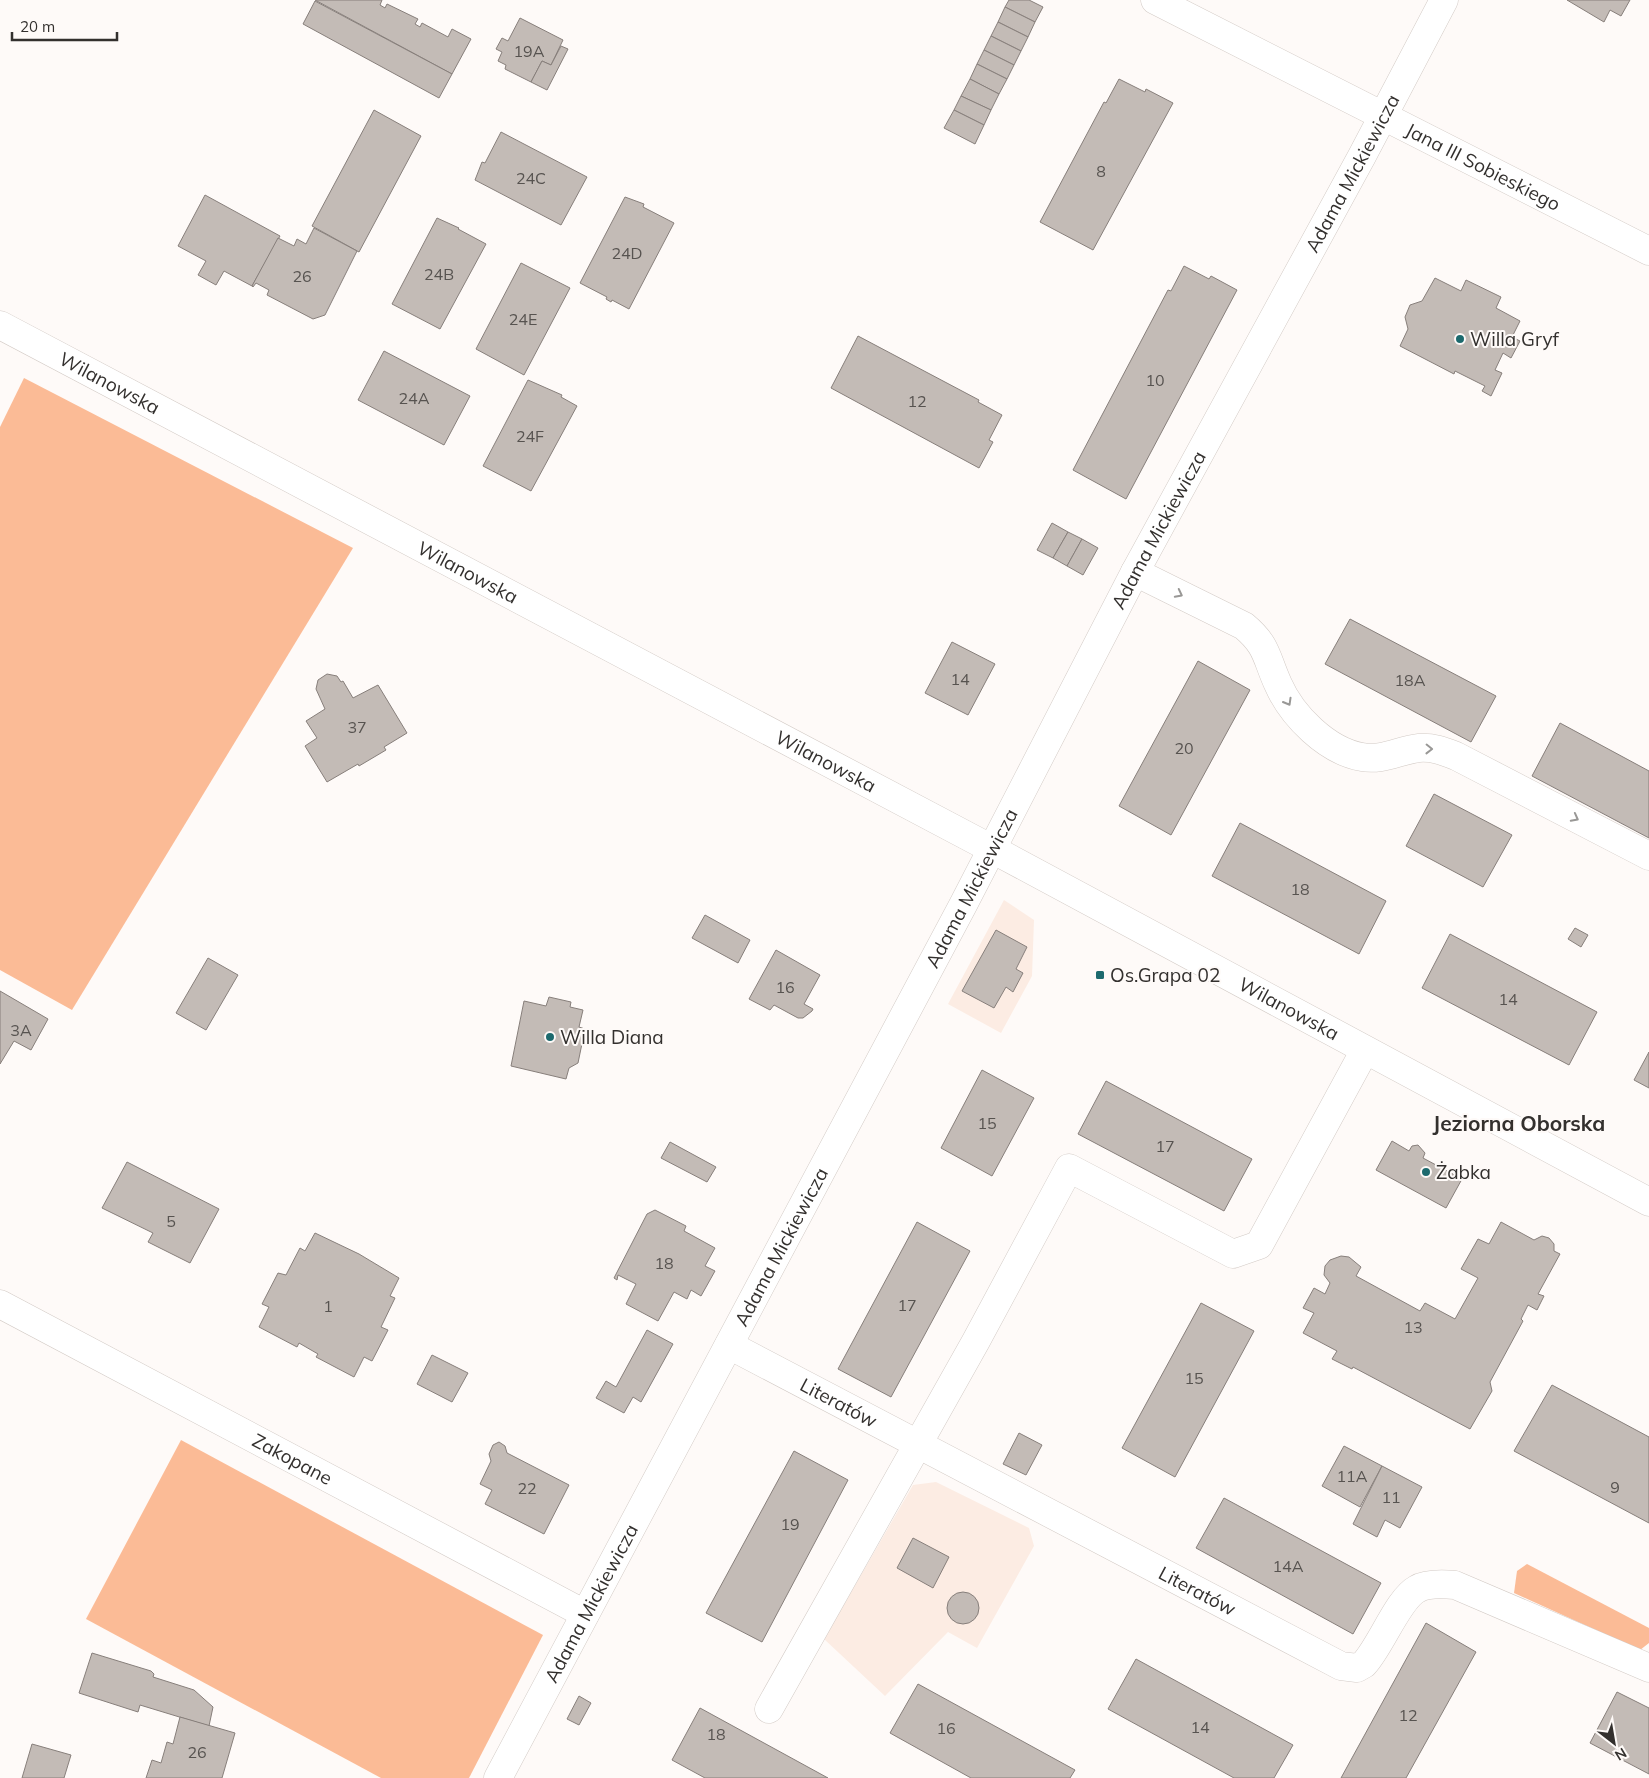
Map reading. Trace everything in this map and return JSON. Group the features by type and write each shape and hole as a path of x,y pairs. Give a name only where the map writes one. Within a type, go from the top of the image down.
{"street":[{"name":"Jana III Sobieskiego","path":"1155,0 1649,251"},
{"name":"Adama Mickiewicza","path":"498,1778 992,849 1135,572 1362,156 1381,116 1444,0"},
{"name":"Wilanowska","path":"0,326 992,849 1649,1202"},
{"path":"1135,572 1244,626 1258,638 1265,647 1278,684 1290,707 1310,728 1328,742 1362,757 1377,758 1418,748 1436,748 1456,756 1649,856"},
{"path":"769,1709 1070,1168 1233,1254 1259,1245 1365,1050"},
{"name":"Zakopane","path":"0,1304 585,1614"},
{"name":"Literatów","path":"728,1345 1341,1666 1357,1668 1364,1664 1406,1598 1417,1588 1440,1584 1455,1585 1649,1668"}],"shaded area":[{"path":"24,378 353,548 72,1010 0,970 0,427"},
{"path":"1004,900 1034,920 1032,976 1001,1033 948,1004"},
{"path":"181,1440 543,1635 469,1778 381,1778 86,1619"},
{"path":"936,1482 1029,1528 1034,1546 977,1648 948,1632 885,1696 824,1639 913,1485"},
{"path":"1527,1564 1649,1628 1649,1643 1640,1650 1514,1593 1517,1571"}],"building":[{"path":"315,0 382,0 380,5 385,8 387,4 418,19 415,24 420,27 422,23 448,37 452,29 471,39 452,74"},
{"path":"1009,0 1029,0 1043,7 1035,22 1005,7"},
{"path":"1567,0 1630,0 1621,16 1610,10 1604,22"},
{"path":"315,1 452,74 439,98 303,24"},
{"path":"1005,7 1035,22 1028,37 998,22"},
{"path":"520,18 563,40 551,65 542,61 531,82 505,69 506,65 498,61 502,52 496,49 502,38 508,41"},
{"path":"998,22 1028,37 1021,51 991,36"},
{"path":"991,36 1021,51 1014,65 984,50"},
{"path":"561,46 568,49 547,90 531,82 542,61 551,65"},
{"path":"984,50 1014,65 1007,79 977,64"},
{"path":"977,64 1007,79 999,94 970,79"},
{"path":"970,79 999,94 991,110 961,96"},
{"path":"1119,79 1145,92 1146,89 1173,103 1093,250 1040,222 1104,102 1106,103"},
{"path":"961,96 991,110 984,125 954,110"},
{"path":"374,110 421,136 359,252 312,226"},
{"path":"954,110 984,125 975,144 944,128"},
{"path":"501,132 587,177 561,225 475,180 482,162 485,163"},
{"path":"205,195 280,236 252,286 224,271 216,285 198,275 206,261 178,246"},
{"path":"625,197 644,204 643,207 674,223 629,309 612,300 611,302 606,299 607,297 580,283"},
{"path":"437,218 486,244 440,329 392,304"},
{"path":"314,228 357,251 325,315 313,319 267,295 269,290 256,283 252,286 278,238 294,246 297,239 306,244"},
{"path":"521,263 570,288 524,375 476,349"},
{"path":"1184,266 1209,279 1211,276 1237,290 1126,499 1073,470 1168,290 1171,291"},
{"name":"Willa Gryf","path":"1435,278 1461,291 1466,280 1501,297 1496,308 1520,321 1512,337 1520,341 1511,358 1503,353 1495,370 1502,373 1491,396 1482,391 1485,386 1455,371 1454,374 1400,346 1408,329 1405,317 1410,305 1422,301"},
{"path":"858,336 979,400 978,402 1002,415 989,440 993,442 979,468 831,388"},
{"path":"384,351 470,396 444,445 358,400"},
{"path":"528,380 562,395 561,397 577,406 531,491 483,466"},
{"path":"1052,523 1068,532 1053,558 1037,550"},
{"path":"1068,532 1082,539 1067,566 1053,558"},
{"path":"1082,539 1098,548 1083,575 1067,566"},
{"path":"1350,619 1496,696 1471,742 1325,664"},
{"path":"952,642 995,664 968,715 925,693"},
{"path":"1198,661 1250,690 1171,835 1119,806"},
{"path":"327,674 337,676 341,682 343,681 353,698 378,685 407,733 384,747 386,750 327,782 305,746 317,738 306,721 325,709 316,689 318,680"},
{"path":"1560,723 1649,771 1649,838 1532,776"},
{"path":"1434,794 1512,835 1483,887 1406,846"},
{"path":"1240,823 1386,901 1359,954 1212,876"},
{"path":"705,915 750,940 738,963 692,938"},
{"path":"1575,928 1588,935 1581,947 1568,939"},
{"path":"996,930 1027,947 1016,969 1023,973 1013,992 1006,987 994,1008 962,991"},
{"path":"1450,934 1597,1012 1569,1065 1422,988"},
{"path":"776,950 820,975 804,1004 813,1009 803,1018 798,1018 774,1005 770,1010 749,999"},
{"path":"208,958 238,975 206,1030 176,1013"},
{"path":"0,991 48,1019 31,1050 14,1041 0,1064"},
{"name":"Willa Diana","path":"549,997 571,1002 570,1007 583,1010 579,1027 585,1029 578,1063 569,1068 566,1079 511,1066 524,1001 546,1006"},
{"path":"1649,1052 1649,1088 1634,1080"},
{"path":"982,1070 1034,1098 992,1176 941,1148"},
{"path":"1106,1081 1252,1159 1224,1211 1078,1134"},
{"path":"1392,1141 1409,1151 1412,1146 1418,1145 1425,1153 1423,1158 1462,1179 1446,1208 1376,1170"},
{"path":"670,1142 716,1167 707,1182 661,1158"},
{"path":"127,1162 219,1209 190,1263 148,1242 153,1233 102,1208"},
{"path":"655,1210 686,1226 684,1231 715,1248 705,1266 715,1271 701,1296 691,1290 687,1299 674,1292 658,1321 626,1304 636,1284 618,1275 617,1280 614,1278 647,1214"},
{"path":"917,1222 970,1251 891,1397 838,1369"},
{"path":"1501,1222 1534,1240 1542,1236 1549,1238 1554,1244 1554,1251 1560,1254 1538,1294 1544,1296 1537,1310 1528,1305 1521,1319 1523,1321 1490,1382 1492,1391 1470,1429 1353,1367 1352,1369 1332,1359 1337,1351 1303,1333 1314,1313 1303,1308 1314,1288 1325,1294 1330,1283 1324,1275 1325,1266 1330,1260 1341,1256 1349,1257 1361,1267 1356,1276 1420,1311 1425,1303 1455,1319 1478,1278 1461,1269 1478,1239 1489,1244"},
{"path":"315,1233 359,1254 399,1278 390,1296 395,1298 381,1327 388,1330 372,1361 364,1357 354,1377 316,1357 318,1354 299,1343 297,1347 259,1327 269,1307 262,1304 278,1273 286,1275 300,1248 305,1251"},
{"path":"1201,1303 1254,1331 1175,1477 1122,1448"},
{"path":"647,1330 673,1344 641,1402 633,1397 624,1413 596,1398 606,1381 616,1387"},
{"path":"432,1355 468,1373 452,1402 417,1384"},
{"path":"1552,1385 1649,1437 1649,1523 1514,1451"},
{"path":"1019,1433 1042,1445 1026,1475 1003,1464"},
{"path":"499,1442 505,1446 507,1453 569,1485 544,1534 485,1504 492,1490 480,1484 491,1461 489,1454 493,1445"},
{"path":"1344,1446 1382,1466 1360,1507 1322,1486"},
{"path":"794,1451 848,1480 762,1642 706,1613"},
{"path":"1382,1466 1422,1487 1400,1528 1385,1520 1377,1537 1353,1524"},
{"path":"1224,1498 1381,1583 1353,1634 1196,1548"},
{"path":"913,1538 949,1557 933,1588 897,1568"},
{"path":"963,1592 969,1593 974,1597 978,1602 978,1614 974,1619 969,1623 963,1624 957,1623 952,1619 948,1614 947,1608 948,1602 952,1597 957,1593"},
{"path":"1426,1623 1476,1652 1406,1778 1341,1778"},
{"path":"92,1653 151,1671 154,1674 153,1677 194,1690 213,1707 209,1726 140,1705 138,1712 79,1693"},
{"path":"1136,1659 1293,1745 1274,1778 1234,1778 1108,1709"},
{"path":"918,1684 1075,1770 1070,1778 971,1778 890,1733"},
{"path":"1617,1692 1649,1708 1649,1774 1590,1743"},
{"path":"579,1696 591,1703 579,1725 567,1719"},
{"path":"700,1708 828,1778 705,1778 672,1760"},
{"path":"180,1717 235,1733 222,1778 146,1778 152,1760 161,1763 167,1742 173,1744"},
{"path":"32,1744 71,1755 64,1778 22,1778"}],"place":[{"name":"Willa Gryf","path":"1460,339"},
{"name":"Os.Grapa 02","path":"1100,975"},
{"name":"Willa Diana","path":"550,1037"},
{"name":"Żabka","path":"1426,1172"}],"district":[{"name":"Jeziorna Oborska","path":"1519,1123"}]}
